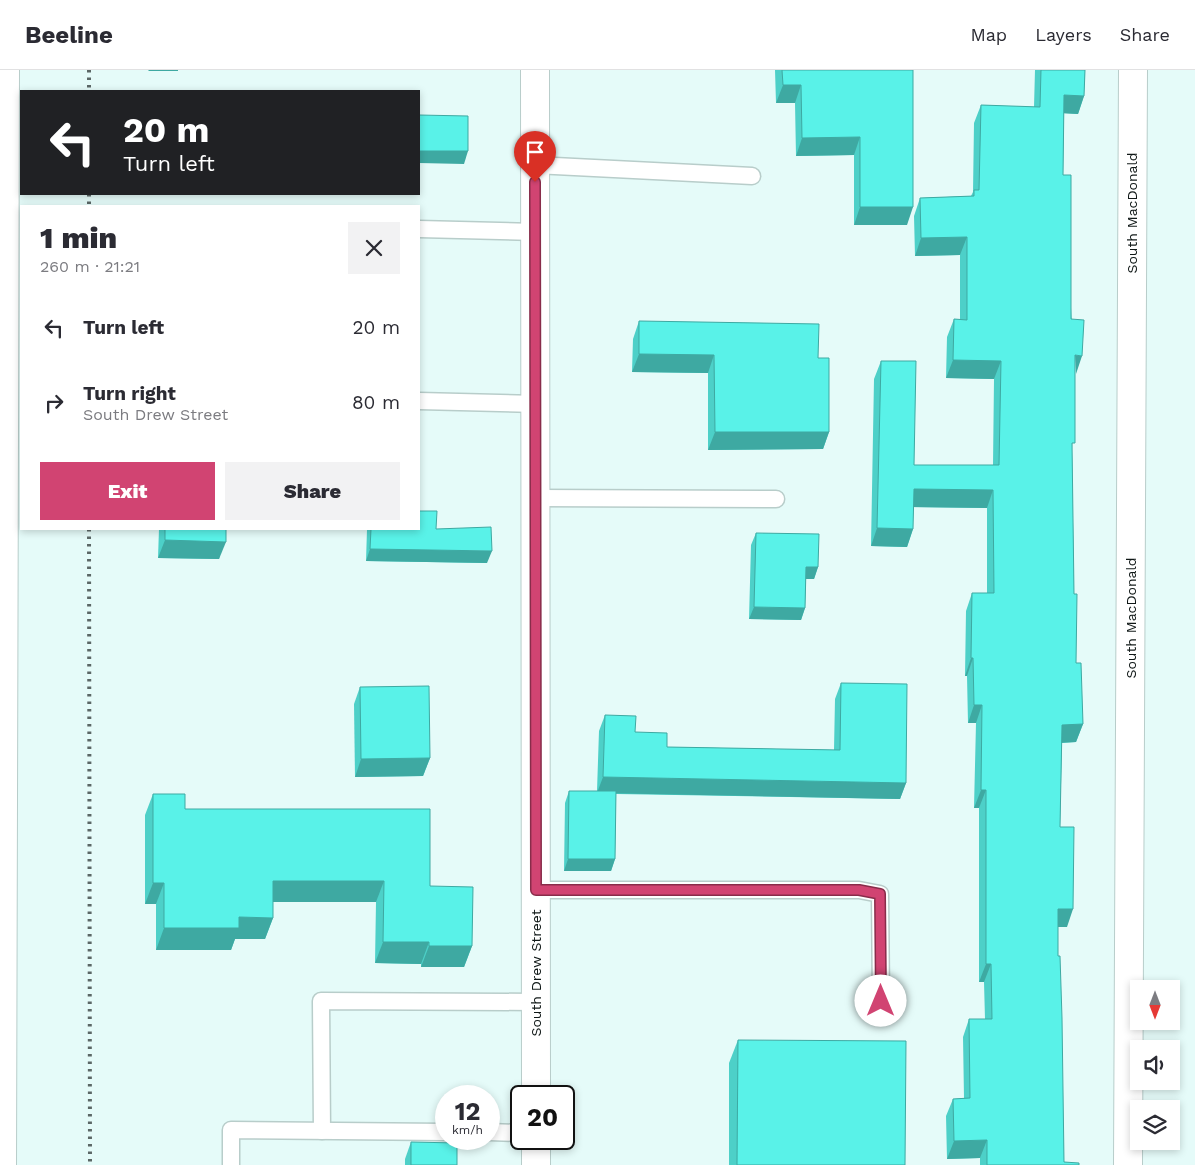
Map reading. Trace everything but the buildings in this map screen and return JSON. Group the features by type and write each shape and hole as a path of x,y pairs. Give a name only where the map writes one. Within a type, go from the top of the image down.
{"street":[{"path":"2,1165 5,70"},
{"name":"South Drew Street","path":"535,70 536,1085"},
{"name":"South MacDonald","path":"1128,1165 1133,70"},
{"path":"536,1150 536,1165"}],"lane":[{"path":"535,165 752,176"},
{"path":"420,229 535,232"},
{"path":"420,401 536,404"},
{"path":"536,498 776,499"},
{"path":"536,890 859,890 880,894 881,1001"},
{"path":"322,1130 321,1001 536,1002"},
{"path":"231,1165 231,1130 435,1132"}],"railway":[{"path":"89,70 89,90"},
{"path":"89,195 89,205"},
{"path":"89,530 90,1165"}],"route":[{"path":"535,182 536,890 859,890 880,894 881,1001"}]}
